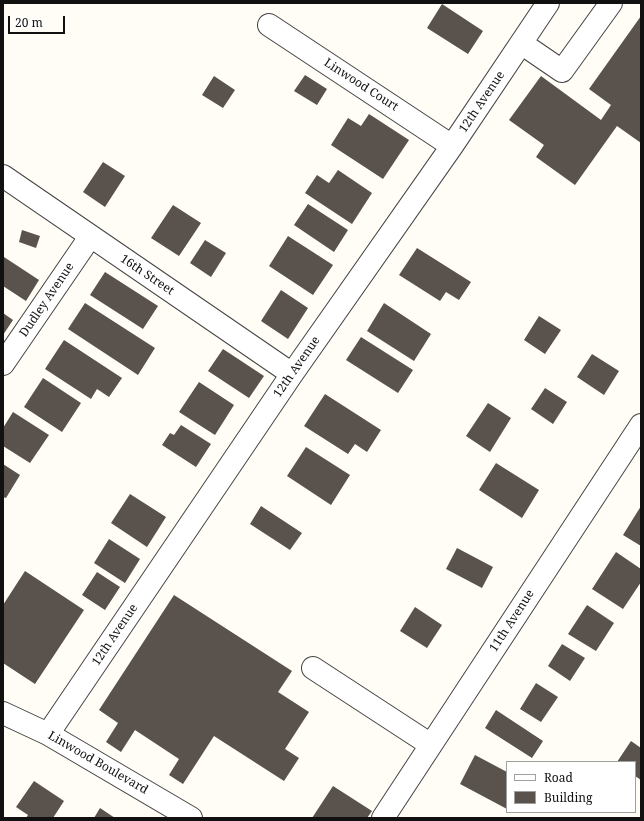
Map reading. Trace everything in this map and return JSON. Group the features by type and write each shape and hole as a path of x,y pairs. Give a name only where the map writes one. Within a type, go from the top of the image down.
{"street":[{"name":"12th Avenue","path":"48,734 292,374 452,146 548,3"},
{"path":"521,44 562,71 610,3"},
{"name":"Linwood Court","path":"269,25 452,146"},
{"name":"16th Street","path":"3,176 292,374"},
{"name":"Dudley Avenue","path":"3,364 90,237"},
{"name":"11th Avenue","path":"383,818 641,425"},
{"path":"313,668 431,745"},
{"name":"Linwood Boulevard","path":"3,713 48,734 192,818"}],"building":[{"path":"442,4 483,31 468,54 427,28"},
{"path":"641,16 641,143 617,126 575,185 536,157 544,145 509,120 541,76 601,120 611,105 589,89"},
{"path":"305,75 327,89 317,105 294,91"},
{"path":"214,76 235,90 223,108 202,95"},
{"path":"369,114 409,140 383,179 331,145 348,118 361,126"},
{"path":"103,162 125,176 105,207 83,192"},
{"path":"338,170 372,193 352,224 305,193 317,175 329,183"},
{"path":"308,204 348,230 334,252 294,225"},
{"path":"173,205 201,223 179,256 151,238"},
{"path":"22,230 40,236 36,248 19,242"},
{"path":"288,236 333,265 313,295 269,266"},
{"path":"205,240 226,253 211,277 190,263"},
{"path":"417,248 471,282 459,300 446,292 440,301 399,275"},
{"path":"4,257 39,280 26,301 3,286"},
{"path":"105,272 158,306 143,329 90,295"},
{"path":"281,290 308,308 288,339 261,321"},
{"path":"85,303 155,348 138,375 68,329"},
{"path":"384,303 431,334 414,361 367,331"},
{"path":"3,313 13,320 3,335"},
{"path":"539,316 561,330 545,354 524,340"},
{"path":"361,337 413,370 398,393 346,360"},
{"path":"64,340 122,378 109,397 97,389 91,399 45,369"},
{"path":"223,349 264,376 249,398 208,371"},
{"path":"592,354 619,371 604,395 577,377"},
{"path":"43,378 81,403 62,432 24,407"},
{"path":"199,382 234,405 215,435 179,412"},
{"path":"545,388 567,402 553,424 531,409"},
{"path":"325,394 381,430 367,452 355,444 348,454 304,426"},
{"path":"488,403 511,418 490,452 466,436"},
{"path":"13,412 49,435 30,463 3,446 3,428"},
{"path":"181,425 211,444 196,467 162,445 170,433 174,435"},
{"path":"306,447 350,475 331,505 287,476"},
{"path":"496,463 539,490 522,518 479,490"},
{"path":"3,464 20,475 6,498 3,497"},
{"path":"130,494 166,517 147,547 111,523"},
{"path":"261,506 302,533 290,550 250,524"},
{"path":"641,506 641,546 623,535"},
{"path":"109,539 140,559 125,583 94,563"},
{"path":"457,548 493,567 482,588 446,569"},
{"path":"616,552 641,569 641,582 623,609 592,589"},
{"path":"25,571 84,610 35,684 3,663 3,605"},
{"path":"97,572 120,587 105,610 82,595"},
{"path":"174,595 292,671 278,692 309,712 285,749 299,758 284,781 214,736 183,784 169,775 179,759 135,730 121,752 106,742 118,723 99,710"},
{"path":"587,605 614,623 596,651 568,634"},
{"path":"415,607 442,625 427,648 400,631"},
{"path":"562,644 585,658 570,681 548,666"},
{"path":"536,683 558,697 541,722 520,709"},
{"path":"496,710 543,741 532,758 485,728"},
{"path":"631,741 641,748 641,780 636,777 636,761 618,761"},
{"path":"475,755 506,771 506,808 460,784"},
{"path":"34,781 64,801 53,818 26,818 28,815 16,807"},
{"path":"333,786 372,811 367,818 312,818"},
{"path":"100,808 115,818 94,818"}]}
